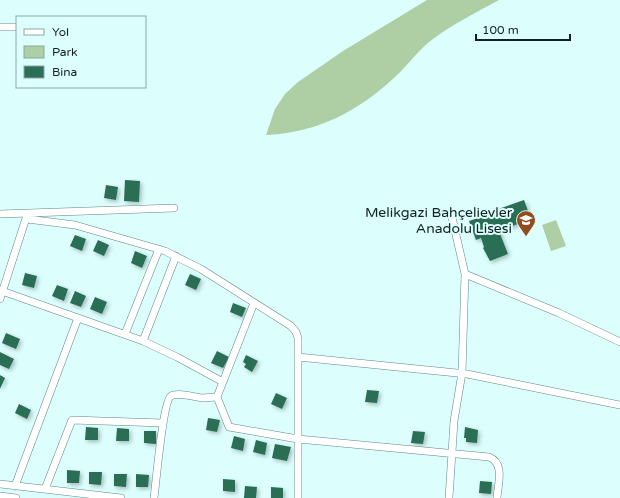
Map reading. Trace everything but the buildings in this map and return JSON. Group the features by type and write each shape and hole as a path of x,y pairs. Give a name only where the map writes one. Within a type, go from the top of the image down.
{"street":[{"path":"0,27 16,27"},
{"path":"27,216 174,208"},
{"path":"449,498 454,421 462,373 465,274 451,213"},
{"path":"0,214 27,216 75,225 159,249 201,269 288,323 294,329 298,338 298,498"},
{"path":"0,299 27,216"},
{"path":"125,334 159,249"},
{"path":"143,341 176,256"},
{"path":"465,274 559,313 620,342"},
{"path":"2,291 143,341 178,357 223,382"},
{"path":"254,303 217,397 229,427 298,439 489,457 495,460 500,470 497,498"},
{"path":"16,486 78,318"},
{"path":"298,357 462,373 620,405"},
{"path":"154,498 167,401 171,396 177,394 204,398 217,397"},
{"path":"44,489 72,420 163,424"},
{"path":"0,484 121,498"},
{"path":"0,496 16,498"}],"green space":[{"path":"427,0 499,0 457,23 433,39 423,47 382,89 352,110 320,125 303,130 266,135 275,109 285,94 298,82 343,51"},
{"path":"556,220 566,246 551,251 542,225"}],"place":[{"name":"Melikgazi Bahçelievler Anadolu Lisesi","path":"526,237"}]}
